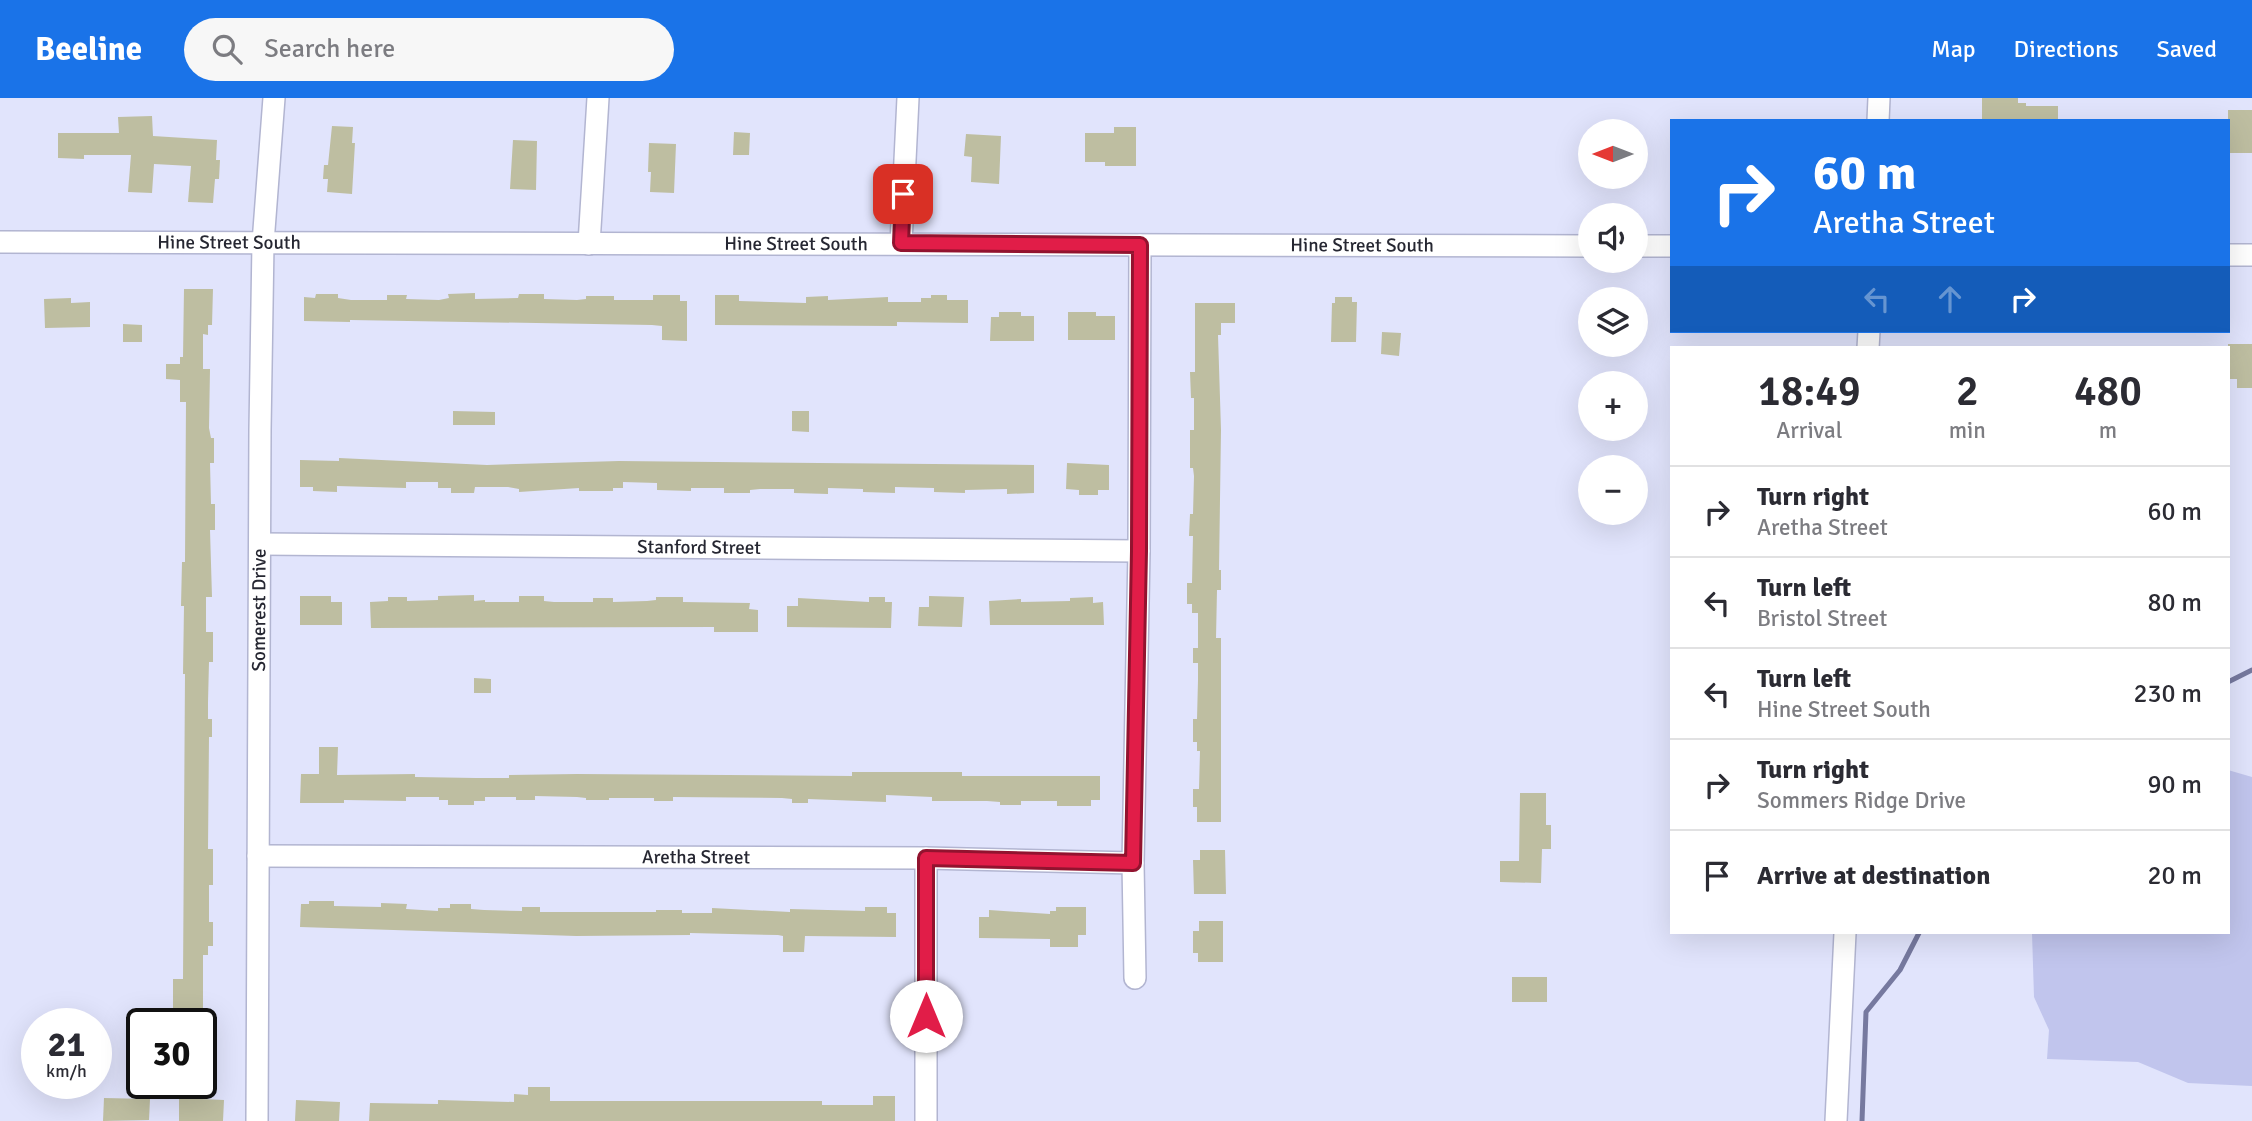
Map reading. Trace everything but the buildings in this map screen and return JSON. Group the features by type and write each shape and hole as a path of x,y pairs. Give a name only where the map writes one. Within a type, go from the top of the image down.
{"street":[{"name":"Somerest Drive","path":"257,1121 263,243 274,98"},
{"path":"589,244 598,98"},
{"path":"901,243 908,98"},
{"path":"1878,119 1879,98"},
{"name":"Hine Street South","path":"0,242 1578,246"},
{"path":"1135,978 1133,863 1139,551 1140,245"},
{"path":"1648,246 1670,246"},
{"path":"2230,255 2252,255"},
{"name":"Stanford Street","path":"260,544 1139,551"},
{"name":"Aretha Street","path":"258,856 926,858 1133,863"},
{"path":"926,858 926,1121"},
{"path":"1836,1121 1845,934"}],"shaded area":[{"path":"2230,771 2252,777 2252,1086 2188,1083 2138,1062 2047,1059 2049,1030 2034,997 2032,934 2230,934"}],"waterway":[{"path":"2230,681 2252,670"},
{"path":"1862,1121 1866,1012 1900,970 1918,934"}],"route":[{"path":"903,194 901,243 1140,245 1139,551 1133,863 926,858 926,1016"}]}
